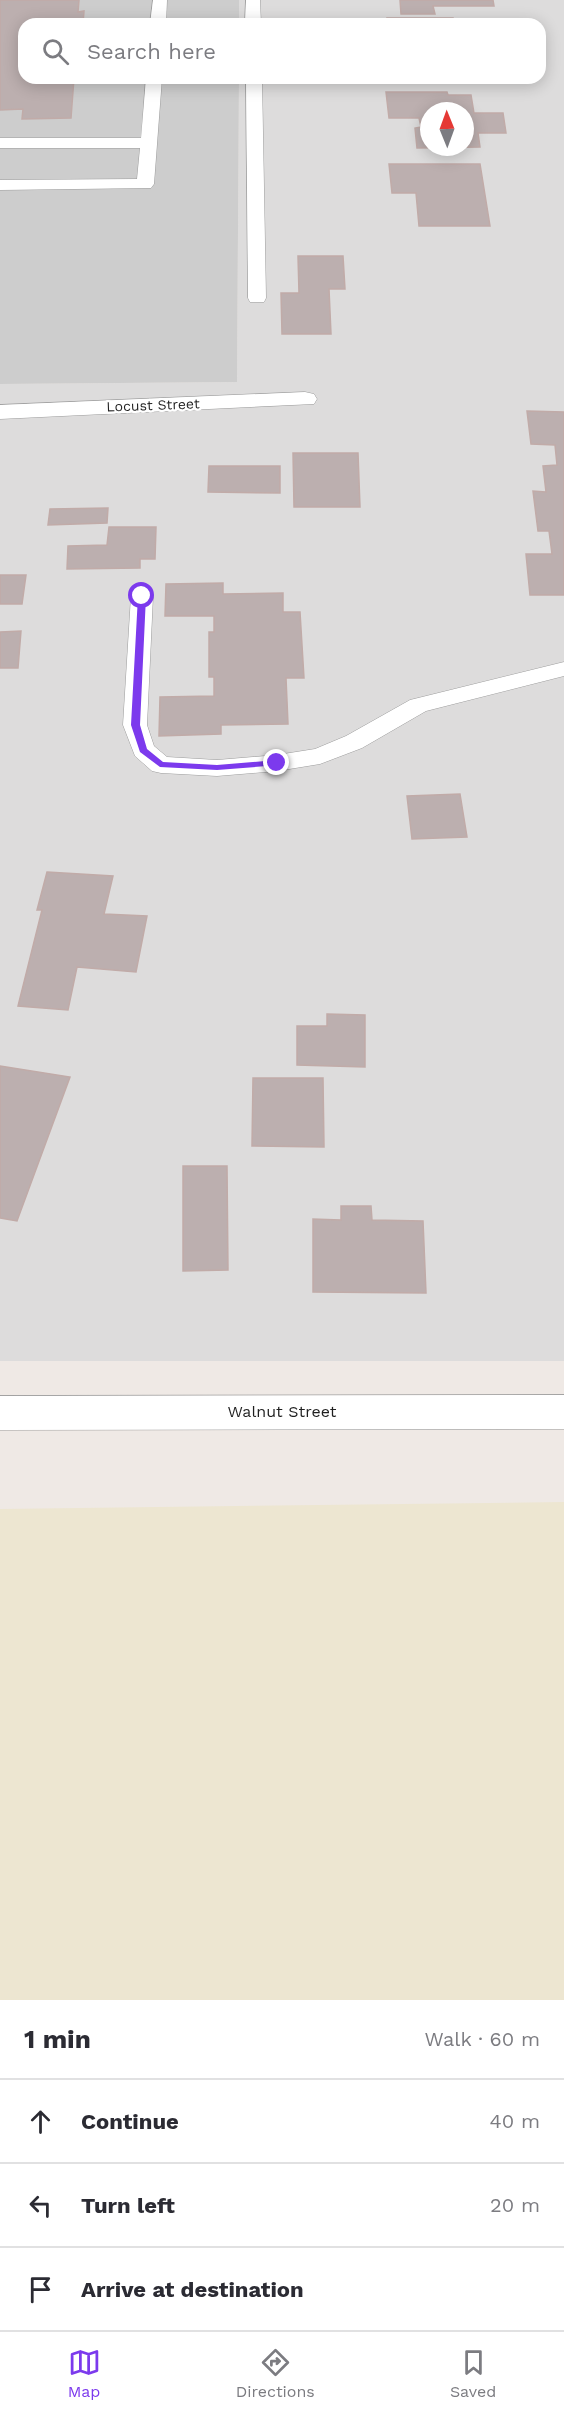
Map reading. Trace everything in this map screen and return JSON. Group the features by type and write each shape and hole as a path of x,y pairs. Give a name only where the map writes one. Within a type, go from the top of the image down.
{"street":[{"name":"Locust Street","path":"0,412 305,399"},
{"name":"Walnut Street","path":"0,1413 564,1412"}],"lane":[{"path":"158,18 160,0"},
{"path":"253,0 254,18"},
{"path":"0,185 145,184 153,84"},
{"path":"254,84 257,298"},
{"path":"0,143 148,142"},
{"path":"142,596 135,725 143,750 160,765 217,768 277,763 320,756 354,742 418,705 564,669"}],"shaded area":[{"path":"0,0 239,0 239,18 18,18 18,84 239,84 237,382 0,384"},
{"path":"239,0 564,0 564,1361 0,1361 0,384 237,382 239,84 546,84 546,18 239,18"},
{"path":"564,1502 564,2000 0,2000 0,1509"}],"building":[{"path":"0,0 79,0 78,12 84,11 83,18 18,18 18,84 74,84 71,118 22,119 23,109 0,110"},
{"path":"400,0 493,0 494,6 433,6 435,14 401,14"},
{"path":"386,92 447,92 448,95 471,95 472,102 420,102 420,122 419,118 389,118"},
{"path":"474,113 503,113 506,133 478,133 480,147 474,147"},
{"path":"420,127 420,148 417,148 415,128"},
{"path":"389,164 480,164 490,226 419,226 416,193 392,193"},
{"path":"298,256 343,256 345,289 329,289 331,334 282,334 281,293 299,293"},
{"path":"527,411 564,412 564,595 530,595 526,554 552,554 549,531 538,531 533,491 546,492 543,466 557,465 555,445 531,444"},
{"path":"293,453 358,453 360,507 294,507"},
{"path":"209,466 280,466 280,493 208,492"},
{"path":"108,508 107,523 48,525 50,509"},
{"path":"109,527 156,527 155,559 140,559 140,568 67,569 68,546 107,545"},
{"path":"0,575 26,575 22,604 0,604"},
{"path":"223,583 223,594 283,593 283,612 300,612 304,678 286,678 288,724 221,725 221,734 159,736 160,697 214,696 214,677 209,677 209,632 214,632 214,616 165,616 166,584"},
{"path":"21,631 18,668 0,668 0,632"},
{"path":"460,794 467,837 412,839 407,796"},
{"path":"47,872 113,876 104,914 147,916 136,972 77,967 68,1010 18,1006 42,910 37,910"},
{"path":"327,1014 365,1015 365,1067 297,1065 297,1026 327,1026"},
{"path":"0,1066 70,1077 17,1221 0,1218"},
{"path":"253,1078 323,1078 324,1147 252,1146"},
{"path":"183,1166 227,1166 228,1270 183,1271"},
{"path":"341,1206 371,1206 372,1220 423,1221 426,1293 313,1292 313,1219 341,1220"}],"route":[{"path":"142,596 135,725 143,750 160,765 217,768 277,763"}]}
